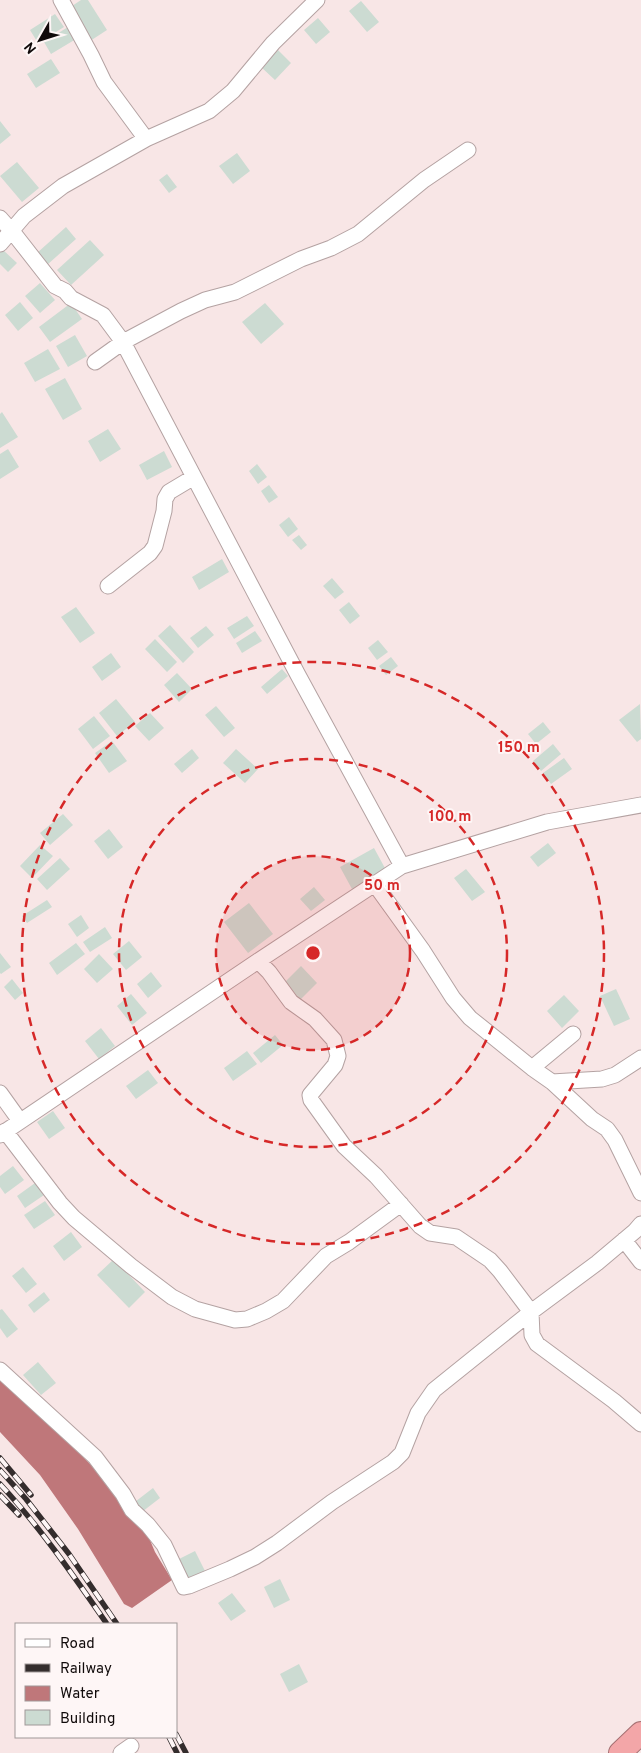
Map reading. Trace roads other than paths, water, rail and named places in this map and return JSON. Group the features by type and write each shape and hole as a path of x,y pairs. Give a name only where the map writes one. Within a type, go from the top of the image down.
{"highway":[{"path":"620,1753 641,1733"}],"street":[{"path":"60,0 91,54 104,82 146,139"},
{"path":"0,244 24,216 63,186 146,139 209,111 233,91 273,43 316,0"},
{"path":"95,362 123,342 181,311 205,300 235,292 301,259 331,248 358,234 424,180 468,150"},
{"path":"0,218 55,286 103,315 123,342 298,675 402,866"},
{"path":"108,586 150,553 155,546 165,499 169,492 194,477"},
{"path":"401,1204 349,1242 326,1256 282,1301 266,1312 247,1319 235,1320 187,1305 172,1297 131,1266 74,1218 3,1133 402,866 547,822 641,805"},
{"path":"374,883 423,951 453,998 470,1018 552,1082 607,1129 615,1140 641,1193"},
{"path":"258,961 291,1002 315,1019 334,1040 338,1056 335,1065 310,1095 311,1100 344,1146 376,1176 420,1226 430,1233 456,1237 490,1260 531,1312 532,1335 537,1344 614,1401 641,1424"},
{"path":"532,1068 573,1034"},
{"path":"552,1082 602,1079 615,1075 641,1058"},
{"path":"0,1093 20,1120"},
{"path":"0,1370 95,1457 123,1494 132,1510 148,1525 164,1545 184,1587 255,1557 282,1540 332,1502 393,1462 402,1453 418,1413 434,1390 624,1240 641,1224"},
{"path":"624,1240 641,1262"}],"water":[{"path":"0,1371 119,1494 147,1533 155,1552 172,1580 132,1608 124,1604 78,1529 40,1475 0,1432"}],"railway":[{"path":"0,1458 31,1495"},
{"path":"0,1470 26,1499 69,1554 116,1623"},
{"path":"0,1484 42,1534 106,1623"},
{"path":"0,1495 19,1515"},
{"path":"170,1738 177,1753"},
{"path":"178,1738 186,1753"}]}
